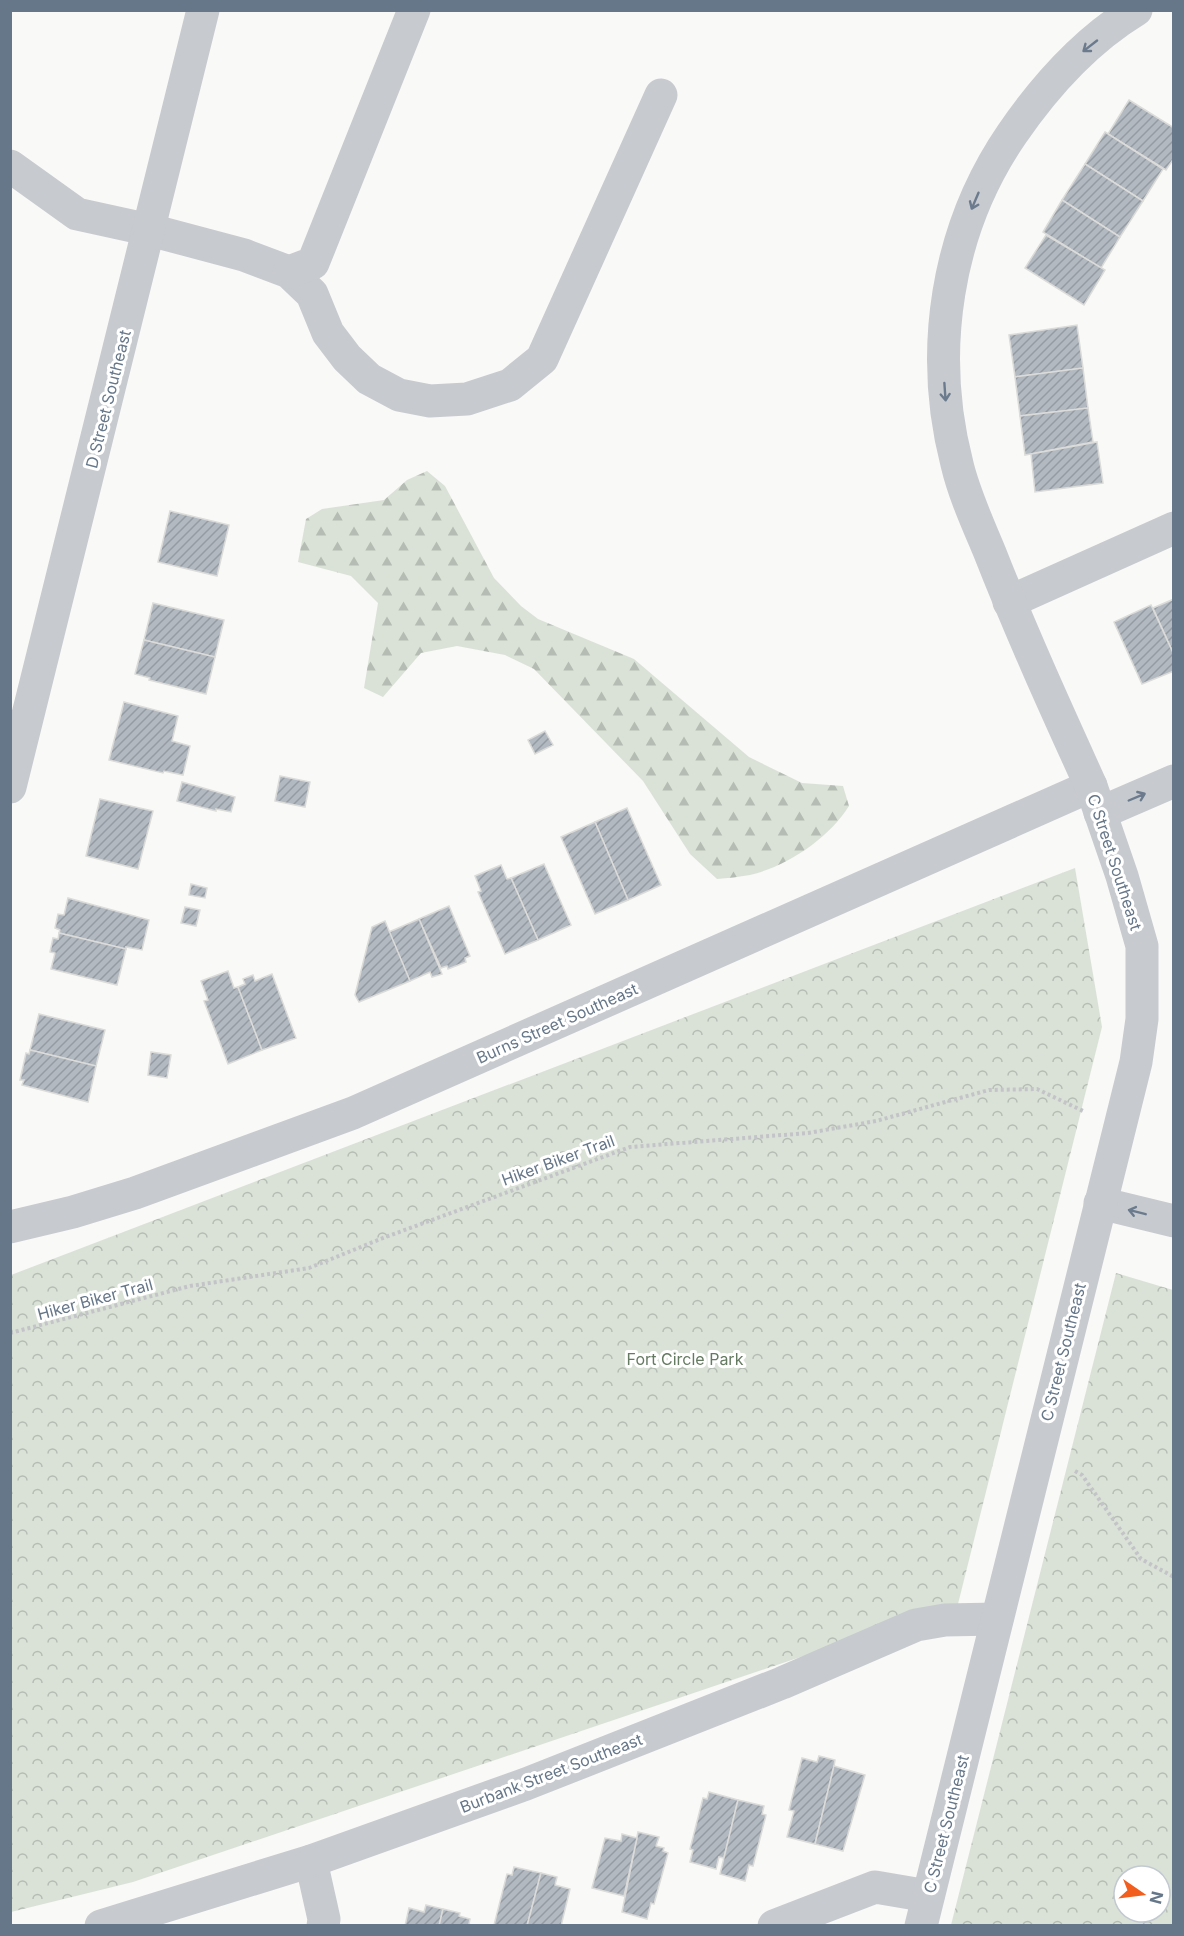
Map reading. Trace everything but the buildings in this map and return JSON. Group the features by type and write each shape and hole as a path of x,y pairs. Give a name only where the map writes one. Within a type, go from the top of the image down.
{"street":[{"name":"D Street Southeast","path":"10,787 203,10"},
{"path":"289,272 313,263 414,10"},
{"name":"C Street Southeast","path":"925,1911 1121,1125 1136,1062 1142,1018 1142,946 1122,876 1095,800 1009,602 964,488 957,464 947,414 944,363 946,312 951,278 964,228 984,181 1001,151 1036,99 1080,53 1136,10"},
{"path":"10,166 77,214 150,230 244,255 289,272 312,294 328,333 347,358 369,379 399,394 430,400 467,399 510,384 542,358 661,95"},
{"path":"1009,602 1173,528"},
{"name":"Burns Street Southeast","path":"10,1227 73,1212 135,1192 353,1113 1095,800 1173,781"},
{"path":"1100,1203 1173,1221"},
{"name":"Burbank Street Southeast","path":"101,1926 311,1861 526,1784 782,1683 916,1625 945,1620 997,1619"},
{"path":"311,1861 324,1919 323,1926"},
{"path":"774,1926 875,1887 925,1911"}],"path":[{"name":"Hiker Biker Trail","path":"10,1333 190,1287 309,1268 630,1147 808,1133 876,1121 989,1090 1037,1089 1090,1114 1121,1125"},
{"path":"1038,1452 1082,1475 1141,1559 1173,1577"}],"green space":[{"path":"427,471 445,486 494,578 521,606 538,619 634,659 749,757 802,783 843,786 849,806 841,818 819,840 779,865 750,875 717,879 690,854 643,781 534,669 505,655 457,646 421,653 383,697 364,688 378,603 351,576 298,562 306,519 322,509 384,500 407,480"},
{"name":"Fort Circle Park","path":"1075,868 1102,1027 958,1604 133,1882 11,1912 11,1275"},
{"path":"1116,1273 1173,1290 1173,1925 951,1925"}]}
